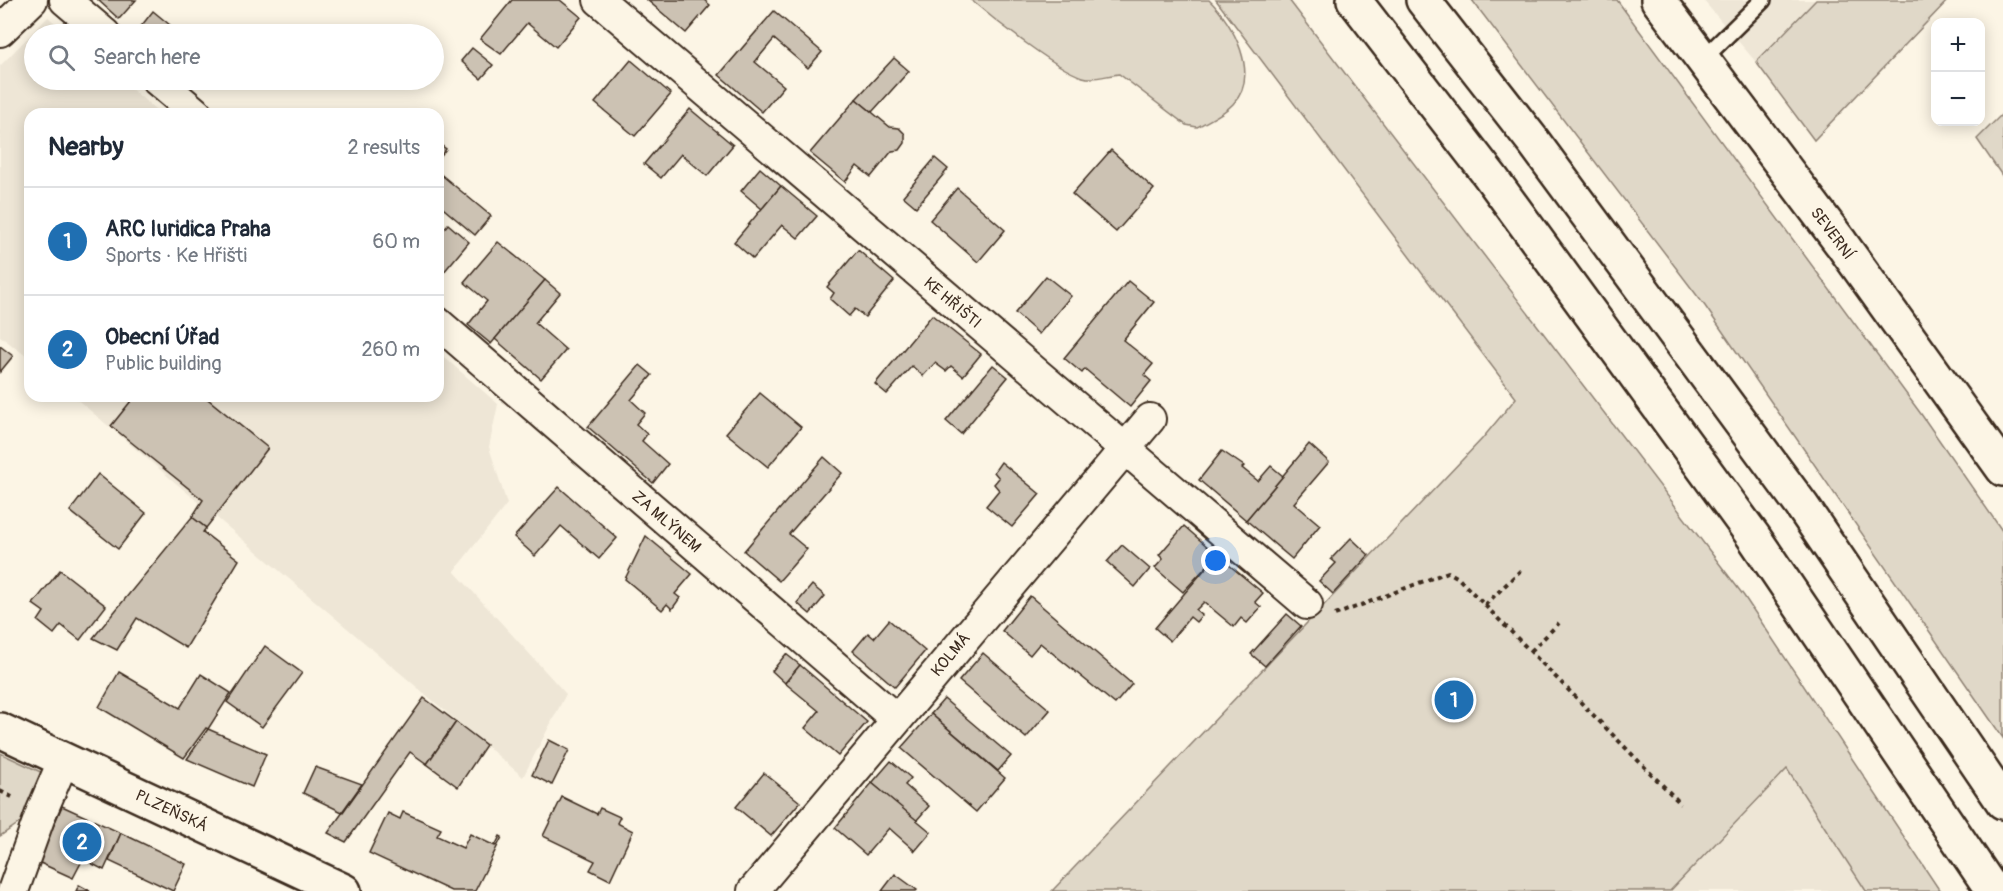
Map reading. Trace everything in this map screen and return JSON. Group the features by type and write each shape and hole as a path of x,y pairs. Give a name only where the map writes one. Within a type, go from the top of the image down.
{"main road":[{"path":"1354,0 1490,176 1753,536 1993,891"},
{"path":"1423,0 1533,141 1802,506 2003,802"},
{"name":"SEVERNÍ","path":"1658,0 1841,243 2003,469"},
{"name":"PLZEŇSKÁ","path":"0,730 344,891"}],"street":[{"path":"0,31 32,0"},
{"path":"65,0 93,24"},
{"name":"KE HŘIŠTI","path":"599,0 1307,604"},
{"name":"ZA MLÝNEM","path":"444,328 896,719"},
{"name":"KOLMÁ","path":"753,891 1150,419"},
{"path":"0,883 12,891 64,759"}],"lane":[{"path":"1703,59 1763,0"}],"path":[{"path":"1485,605 1521,570"},
{"path":"1307,604 1317,612 1338,616 1437,574 1448,572 1457,577 1681,804"},
{"path":"1531,651 1559,623"}],"shaded area":[{"path":"971,0 1209,0 1235,35 1244,64 1241,92 1233,104 1221,114 1197,127 1186,125 1119,74 1087,78 1062,67 1027,44"},
{"path":"1216,0 1289,0 1744,596 1940,891 1866,891 1787,769 1670,891 1052,891 1482,439 1516,398"},
{"path":"1472,0 1617,0 1921,414 2003,532 2003,738 1705,306"},
{"path":"1703,0 1816,0 1756,62"},
{"path":"1816,0 1948,0 1814,140 1756,62"},
{"path":"48,17 56,24 41,24"},
{"path":"24,42 24,90 133,90 154,108 24,108 24,354 0,336 0,66"},
{"path":"2003,113 2003,177 1977,139"},
{"path":"444,357 498,404 489,447 507,504 454,571 566,694 523,777 80,402 444,402"},
{"path":"0,753 45,774 28,817 0,836"},
{"path":"1787,769 1866,891 1670,891"}],"building":[{"path":"98,0 136,0 119,19"},
{"path":"512,0 560,0 581,17 556,47 527,23 501,54 480,39"},
{"path":"647,0 704,0 710,5 686,33"},
{"path":"153,11 169,24 143,24"},
{"path":"774,11 822,52 808,68 774,39 755,62 784,86 762,112 719,75"},
{"path":"472,48 493,65 481,79 461,61"},
{"path":"894,58 909,71 872,112 856,99"},
{"path":"631,60 671,94 635,136 595,103"},
{"path":"856,99 890,127 899,128 905,134 905,143 900,150 892,151 871,177 857,166 845,182 810,153"},
{"path":"690,109 733,145 707,176 681,154 661,178 644,164"},
{"path":"1111,150 1154,189 1116,232 1072,194"},
{"path":"935,158 948,169 916,207 903,196"},
{"path":"760,168 781,186 762,209 741,191"},
{"path":"444,177 491,216 475,235 444,209"},
{"path":"781,186 817,216 798,238 782,225 753,259 734,242"},
{"path":"957,188 1005,230 978,262 930,220"},
{"path":"448,224 469,242 444,272 444,229"},
{"path":"498,242 545,280 491,344 468,325 487,301 464,282"},
{"path":"858,250 894,281 865,317 855,309 849,316 830,299 834,293 827,287"},
{"path":"1046,276 1071,296 1039,334 1015,313"},
{"path":"545,280 560,293 535,323 566,350 541,379 495,339"},
{"path":"1128,281 1154,302 1123,340 1153,364 1144,375 1151,381 1130,407 1085,369 1082,373 1064,358"},
{"path":"932,315 981,354 963,376 951,366 946,371 935,363 923,376 912,366 887,394 875,384"},
{"path":"0,346 13,356 0,372"},
{"path":"640,365 652,375 631,400 645,413 636,424 647,434 642,441 668,464 653,483 588,427"},
{"path":"993,365 1008,377 961,434 946,421"},
{"path":"760,393 801,427 768,467 726,433"},
{"path":"130,402 211,402 268,448 206,528 192,517 203,500 111,426"},
{"path":"1309,444 1329,462 1294,503 1320,525 1292,559 1246,520"},
{"path":"1222,451 1244,466 1242,468 1258,481 1271,466 1283,476 1246,520 1199,480"},
{"path":"824,457 842,473 789,534 807,549 779,581 744,551"},
{"path":"1001,462 1040,494 1012,527 986,506 999,490 994,484 999,478 994,472"},
{"path":"98,474 146,513 118,549 70,511"},
{"path":"559,487 617,538 599,559 561,526 535,556 514,537"},
{"path":"192,517 206,528 203,532 239,560 186,648 137,618 117,650 93,638"},
{"path":"1184,526 1217,555 1183,592 1155,568 1163,559 1159,555"},
{"path":"646,536 692,574 675,594 680,598 672,609 667,604 662,610 625,579"},
{"path":"1351,538 1369,555 1333,594 1319,581 1336,563 1331,559"},
{"path":"1122,545 1150,569 1135,587 1107,562"},
{"path":"1217,555 1263,593 1255,602 1261,607 1247,623 1241,618 1234,627 1204,602 1196,610 1202,615 1196,622 1190,617 1170,641 1155,628"},
{"path":"60,570 106,606 80,640 61,625 54,634 38,621 44,612 33,604"},
{"path":"812,585 825,596 810,614 797,603"},
{"path":"1030,596 1132,684 1115,704 1040,643 1030,655 1002,631"},
{"path":"1287,614 1301,626 1265,666 1251,654"},
{"path":"889,620 925,651 895,687 853,651 868,633 874,638"},
{"path":"265,646 302,673 262,727 227,702"},
{"path":"983,653 1050,710 1026,738 959,681"},
{"path":"786,654 800,665 785,683 772,671"},
{"path":"800,665 867,722 838,756 805,728 819,711 785,683"},
{"path":"119,672 180,708 201,674 231,693 208,729 206,728 184,758 99,707"},
{"path":"424,698 456,722 427,764 410,752 346,842 328,833"},
{"path":"944,699 1011,756 998,771 931,714"},
{"path":"931,714 1005,778 976,812 901,748"},
{"path":"456,722 486,745 458,787 427,764"},
{"path":"208,729 266,754 252,787 187,759"},
{"path":"549,740 569,750 552,785 532,775"},
{"path":"891,761 911,778 905,785 929,806 916,821 872,783"},
{"path":"315,767 362,784 342,812 303,793"},
{"path":"764,773 800,802 771,836 736,807"},
{"path":"872,783 931,832 915,851 889,828 866,855 835,828"},
{"path":"562,797 597,814 600,808 620,817 617,823 633,831 610,880 590,870 595,861 543,836"},
{"path":"62,806 121,833 104,870 83,859 73,878 38,862"},
{"path":"403,812 441,829 437,836 463,848 470,834 495,846 500,836 502,837 475,891 451,891 369,853 388,813 400,819"},
{"path":"121,833 186,864 173,891 109,861"},
{"path":"895,874 917,890 882,891"},
{"path":"79,885 90,891 76,891"}],"place":[{"name":"ARC Iuridica Praha","path":"1454,700"},
{"name":"Obecní Úřad","path":"82,842"}]}
